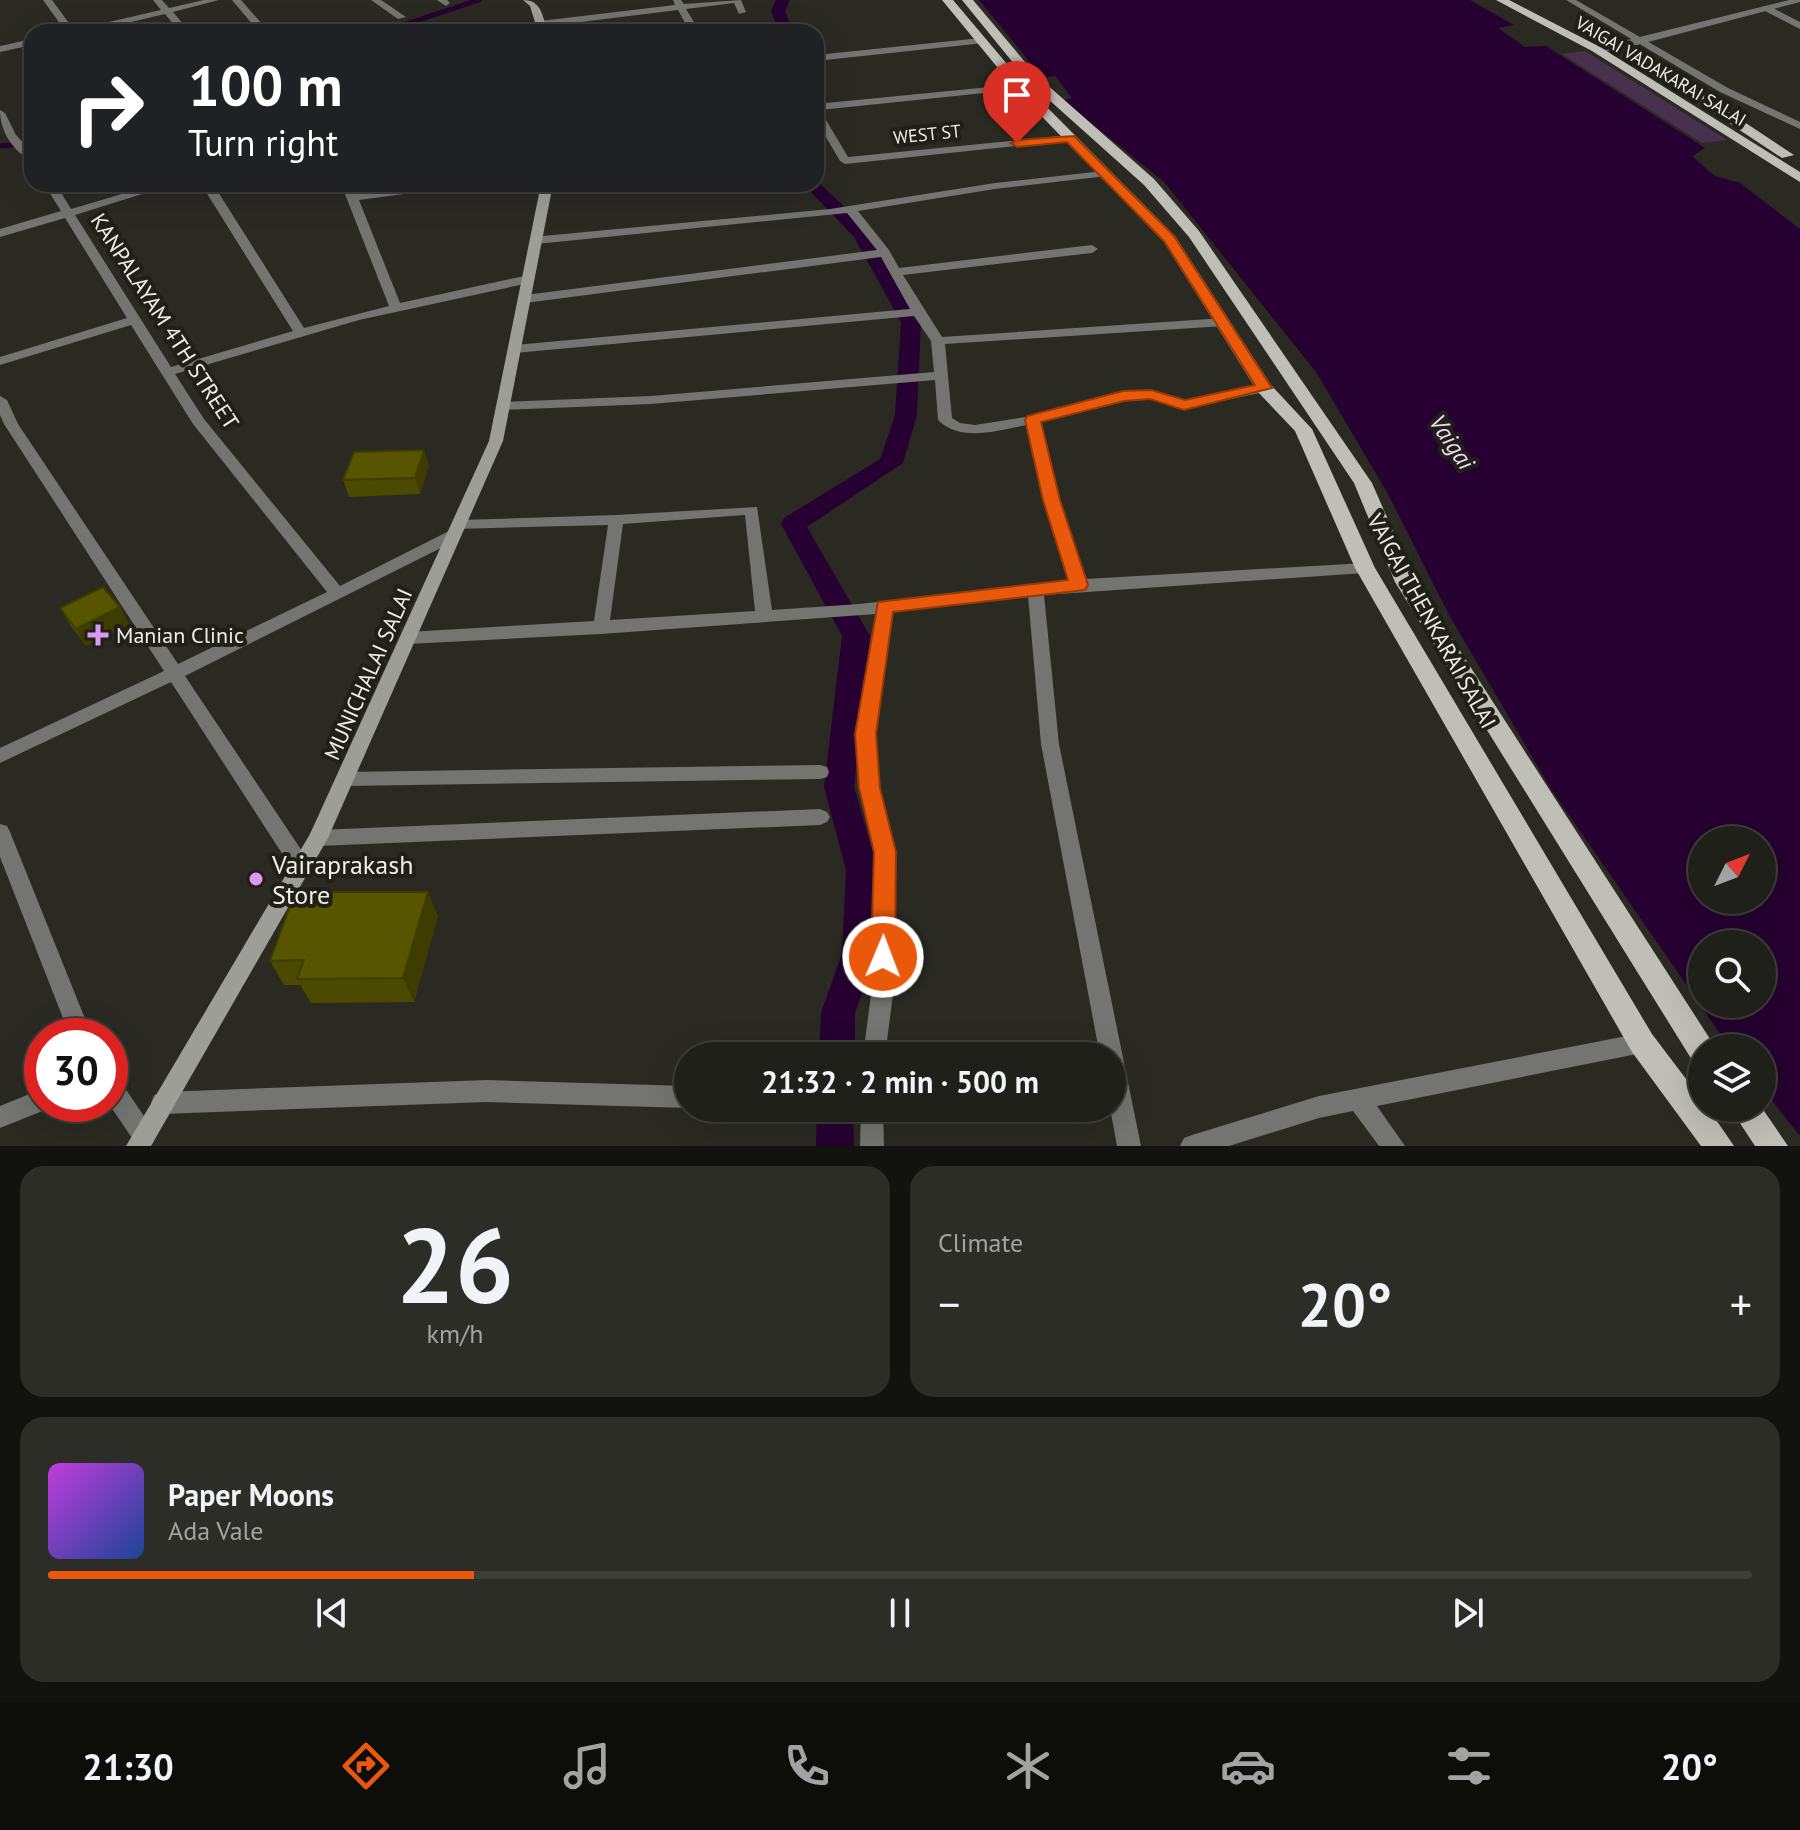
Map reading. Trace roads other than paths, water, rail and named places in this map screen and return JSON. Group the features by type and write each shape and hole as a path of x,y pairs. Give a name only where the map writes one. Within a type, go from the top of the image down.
{"main road":[{"path":"527,0 534,5 540,24"},
{"name":"VAIGAI THENKARAI SALAI","path":"947,0 1020,87 1170,239 1264,388 1303,429 1365,568 1642,1043 1719,1146"},
{"name":"VAIGAI THENKARAI SALAI","path":"967,0 1032,78 1149,182 1194,234 1363,483 1405,582 1691,1034"},
{"name":"VAIGAI VADAKARAI SALAI","path":"1501,0 1596,49 1800,178"},
{"name":"VAIGAI VADAKARAI SALAI","path":"1521,0 1614,48 1722,110 1800,163"},
{"name":"MUNICHALAI SALAI","path":"141,1141 318,838 496,441 545,192"},
{"path":"1755,1122 1773,1146"}],"street":[{"path":"47,0 65,24"},
{"path":"157,0 179,24"},
{"path":"112,24 215,0"},
{"path":"236,0 257,24"},
{"path":"375,0 401,17"},
{"path":"562,24 679,2 737,0 742,12"},
{"path":"1570,0 1724,90 1800,126"},
{"path":"1596,49 1614,48 1799,0"},
{"path":"679,2 691,24"},
{"path":"1766,8 1800,26"},
{"path":"824,57 981,41"},
{"path":"0,49 24,44"},
{"path":"824,108 1020,87"},
{"path":"0,113 11,136 24,149"},
{"name":"WEST ST","path":"824,123 845,161 1070,138"},
{"path":"536,240 830,212 1103,174"},
{"name":"KANPALAYAM 4TH STREET","path":"55,192 198,421 336,592"},
{"path":"0,233 141,192"},
{"path":"212,192 301,334"},
{"path":"350,192 396,308"},
{"path":"352,198 397,192"},
{"path":"849,207 885,253 938,341 945,420 956,427 975,429 1033,420 1123,396 1151,394 1184,405 1264,388"},
{"path":"895,272 1092,249"},
{"path":"525,299 885,253"},
{"path":"168,372 396,308 529,279"},
{"path":"515,349 918,312"},
{"path":"0,361 136,319"},
{"path":"938,341 1224,322"},
{"path":"503,406 651,400 939,376"},
{"path":"0,400 11,424 301,866"},
{"path":"1033,420 1052,500 1079,585"},
{"path":"0,756 176,673 457,530 752,510 764,616"},
{"path":"601,628 616,520"},
{"path":"408,638 859,610 1079,585 1365,568"},
{"path":"1035,589 1050,744 1109,1042"},
{"path":"876,1042 883,987 885,852 869,788 866,734 885,607"},
{"path":"345,779 820,772"},
{"path":"318,838 820,817"},
{"path":"0,832 74,1018"},
{"path":"1192,1146 1319,1107 1642,1043"},
{"path":"162,1103 487,1091 674,1097"},
{"path":"1359,1101 1393,1146"},
{"path":"0,1117 24,1107"},
{"path":"128,1118 141,1141"},
{"path":"872,1122 872,1146"},
{"path":"1124,1122 1129,1146"}],"water":[{"name":"Vaigai","path":"979,0 1470,0 1514,25 1498,28 1525,47 1546,46 1705,148 1692,156 1715,176 1740,183 1800,229 1800,1136 1776,1106 1776,1034 1720,1034 1709,1018 1776,1018 1776,930 1688,930 1688,987 1551,789 1449,615 1388,494 1316,372 1164,182 1063,100 1072,98 1055,76 1043,78"}],"waterway":[{"path":"406,24 479,0"},
{"path":"783,0 778,11 783,24"},
{"path":"0,146 24,144"},
{"path":"820,192 862,234 911,322 906,415 891,463 793,524 856,636 839,787 862,870 859,953 838,1013 837,1042"},
{"path":"835,1122 835,1146"}],"place":[{"name":"Manian Clinic","path":"98,635"},
{"name":"Vairaprakash Store","path":"256,879"}]}
